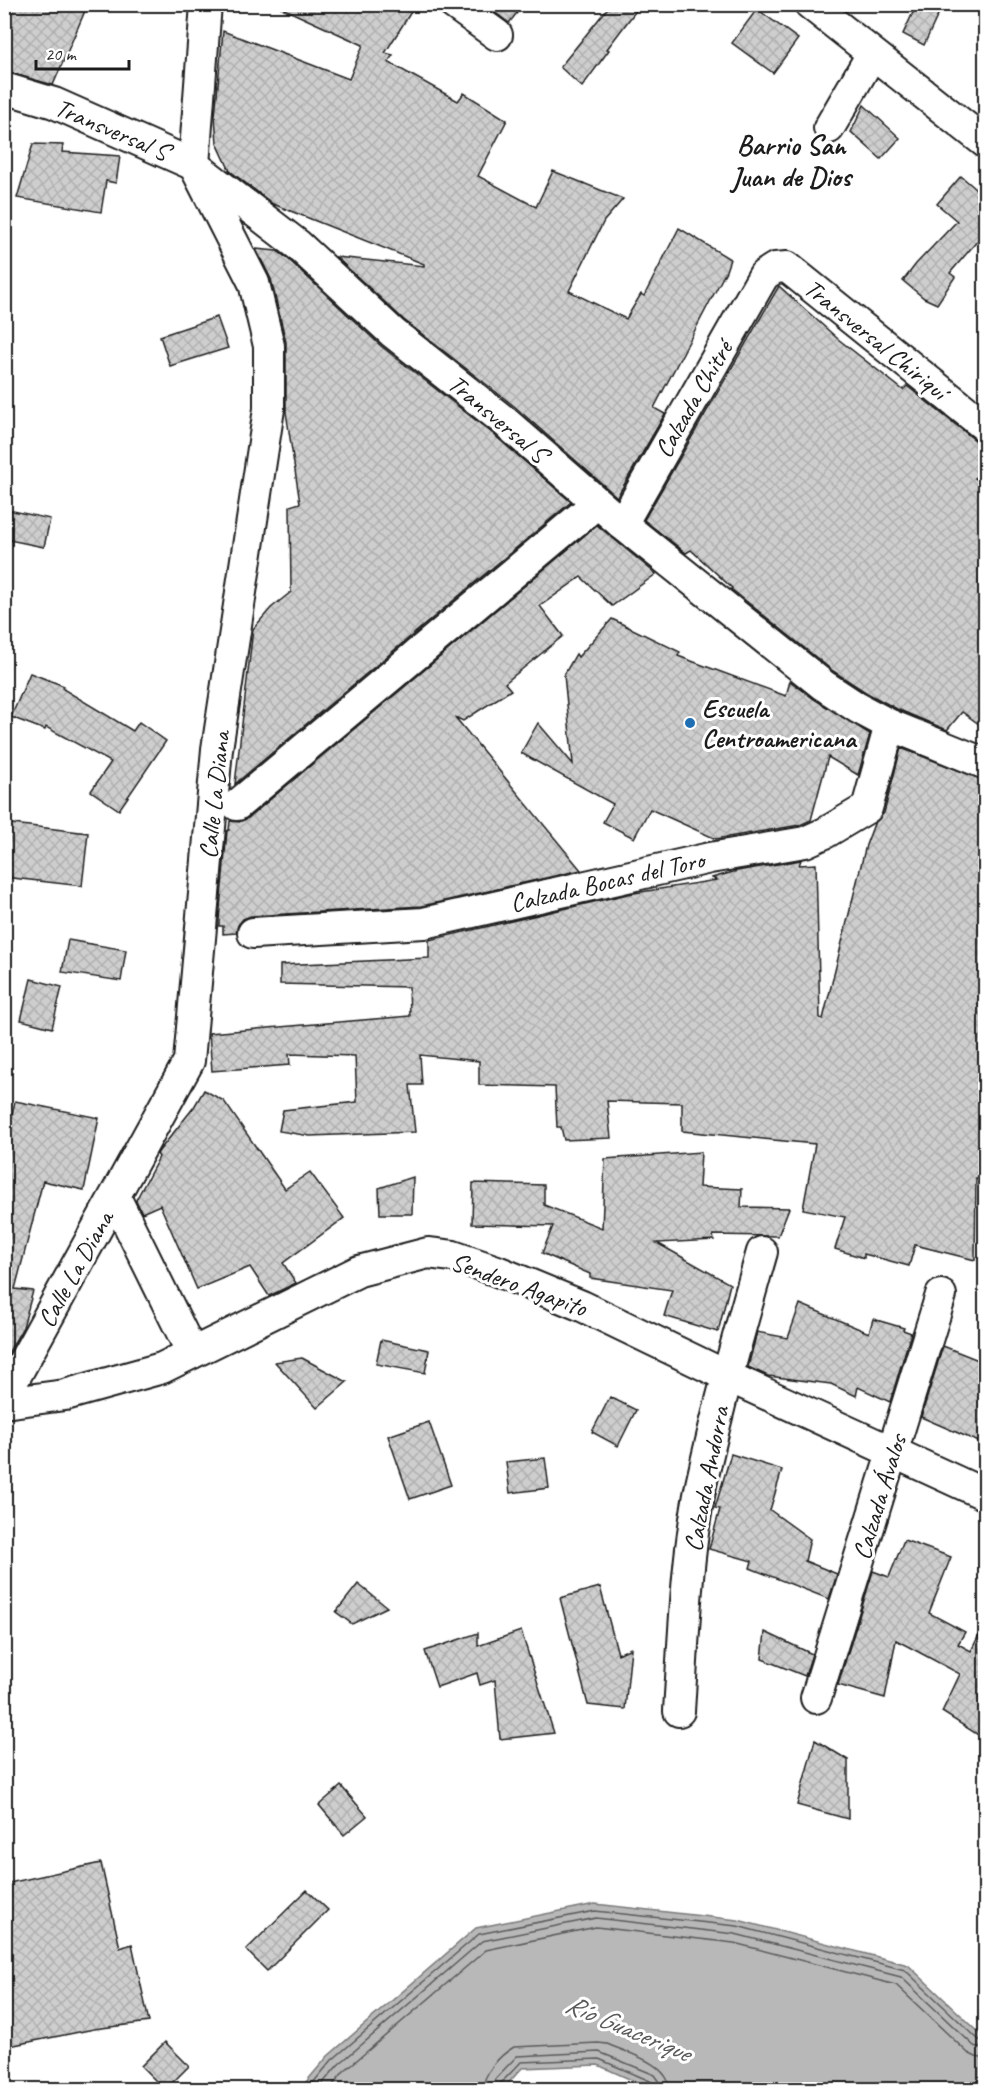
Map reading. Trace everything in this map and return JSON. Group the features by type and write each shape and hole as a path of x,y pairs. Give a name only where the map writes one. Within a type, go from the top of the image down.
{"street":[{"path":"194,165 206,4"},
{"path":"454,4 497,35"},
{"path":"810,4 986,142"},
{"path":"829,128 872,54"},
{"name":"Transversal S","path":"4,88 54,103 194,165 298,244 393,333 503,420 622,524 823,685 858,708 890,725 986,764"},
{"name":"Calle La Diana","path":"4,1397 189,1061 218,749 269,409 269,346 254,283 194,165"},
{"name":"Transversal Chiriquí","path":"764,275 775,268 787,267 986,427"},
{"name":"Calzada Chitré","path":"622,524 764,275"},
{"path":"237,805 597,503"},
{"name":"Calzada Bocas del Toro","path":"253,933 424,923 710,858 805,842 867,808 890,725"},
{"path":"115,1197 192,1353"},
{"name":"Calzada Andorra","path":"679,1711 688,1575 701,1487 727,1376 762,1252"},
{"name":"Sendero Agapito","path":"4,1403 65,1395 162,1368 359,1271 428,1253 453,1256 497,1271 582,1306 727,1376 986,1495"},
{"name":"Calzada Ávalos","path":"816,1698 941,1295"}],"water":[{"name":"Río Guacerique","path":"595,1904 738,1920 908,1965 985,2038 985,2089 654,2090 598,2065 522,2068 503,2089 300,2089 328,2056 476,1928"}],"building":[{"path":"4,4 88,4 53,85 4,71"},
{"path":"273,4 416,4 385,53 393,55 388,62 458,101 464,93 507,120 478,176 536,207 553,171 623,199 604,221 569,291 626,319 641,294 644,296 679,228 730,259 726,271 654,408 665,414 617,497 514,406 404,320 336,257 424,266 424,264 273,204 230,171 217,143 215,116 223,31 349,79 363,45"},
{"path":"484,4 524,4 509,23"},
{"path":"611,4 641,4 582,87 560,67"},
{"path":"917,4 943,4 924,45 903,34"},
{"path":"757,9 798,39 773,73 732,43"},
{"path":"864,105 900,138 881,159 851,132"},
{"path":"33,144 63,145 62,152 120,156 116,183 106,181 101,212 17,198"},
{"path":"961,176 983,195 986,192 986,245 979,239 950,273 955,277 937,304 924,298 903,281 957,221 937,204"},
{"path":"256,249 277,251 287,258 381,346 492,433 571,502 235,784 253,629 271,608 291,592 290,506 300,503 286,412 286,342 271,279"},
{"path":"779,286 838,339 903,390 907,386 975,440 986,444 986,465 975,478 986,486 986,729 962,712 947,730 897,709 867,693 833,671 731,589 691,550 686,553 644,520"},
{"path":"217,317 228,348 170,366 160,336"},
{"path":"4,509 50,519 44,547 4,539"},
{"path":"597,525 656,574 612,606 581,577 540,606 563,636 505,683 511,690 463,721 455,717 581,870 422,906 251,916 243,919 236,933 223,934 223,926 219,926 219,920 227,831 230,821 239,822 248,818"},
{"name":"Escuela Centroamericana","path":"612,619 680,652 678,656 786,696 790,681 870,734 858,775 828,757 811,820 800,825 716,839 650,809 634,838 603,822 613,804 521,753 538,723 573,764 564,675 576,654 578,657"},
{"path":"30,673 64,686 63,689 133,731 139,722 166,741 119,810 91,791 111,762 46,727 45,730 11,717"},
{"path":"901,748 986,781 986,1181 976,1179 975,1260 915,1245 909,1266 864,1254 864,1258 835,1249 845,1217 803,1209 815,1144 682,1131 682,1103 607,1101 611,1138 564,1140 561,1127 557,1127 555,1087 479,1085 479,1061 420,1055 422,1085 410,1085 415,1132 310,1136 279,1131 283,1110 357,1102 355,1056 289,1054 290,1065 212,1071 209,1033 410,1016 409,987 280,984 280,965 429,958 429,940 628,894 717,880 712,878 737,871 801,860 799,865 816,864 820,1018 823,1019 866,845 874,824 884,813"},
{"path":"4,823 88,833 82,886 4,877"},
{"path":"68,940 126,950 121,981 62,972"},
{"path":"31,979 62,987 52,1028 21,1020"},
{"path":"204,1090 224,1101 285,1189 310,1172 344,1218 283,1263 296,1283 269,1296 250,1267 197,1289 160,1205 142,1213 136,1200 159,1157 157,1154 194,1107"},
{"path":"15,1101 99,1118 84,1190 43,1181 15,1289 33,1291 23,1327 4,1360 4,1152"},
{"path":"701,1152 699,1187 742,1189 741,1207 789,1208 778,1236 713,1235 714,1240 657,1243 730,1284 718,1332 664,1316 672,1290 590,1278 590,1274 542,1253 553,1226 472,1224 473,1183 544,1185 544,1205 602,1228 605,1159"},
{"path":"413,1177 412,1214 380,1214 379,1188"},
{"path":"800,1304 869,1333 873,1319 904,1328 903,1330 911,1333 890,1402 858,1387 856,1396 831,1384 768,1376 748,1367 757,1332 788,1338"},
{"path":"381,1340 429,1350 425,1373 376,1364"},
{"path":"943,1346 986,1363 986,1445 921,1417"},
{"path":"302,1358 347,1382 317,1408 275,1362"},
{"path":"610,1397 636,1410 618,1446 592,1432"},
{"path":"429,1422 451,1485 410,1499 388,1436"},
{"path":"731,1454 782,1470 770,1510 810,1539 805,1561 837,1574 829,1599 750,1568 752,1561 709,1549 720,1509 715,1508"},
{"path":"545,1458 549,1488 510,1493 506,1462"},
{"path":"904,1540 951,1557 929,1613 965,1632 958,1644 971,1651 986,1621 986,1740 942,1712 960,1674 896,1640 885,1698 838,1685 873,1571 889,1577"},
{"path":"358,1584 387,1607 352,1624 336,1612"},
{"path":"600,1587 618,1654 631,1648 625,1709 588,1705 560,1598"},
{"path":"521,1631 554,1733 500,1739 495,1680 480,1685 477,1673 437,1687 425,1651 478,1633 478,1646"},
{"path":"765,1632 812,1654 805,1676 762,1659"},
{"path":"815,1740 848,1760 848,1819 797,1805"},
{"path":"341,1786 367,1816 344,1835 319,1805"},
{"path":"101,1863 120,1948 132,1944 149,2022 94,2029 4,2047 4,1884"},
{"path":"307,1890 328,1910 267,1971 246,1950"},
{"path":"165,2042 189,2066 165,2090 141,2066"}],"place":[{"name":"Escuela Centroamericana","path":"690,723"}],"district":[{"name":"Barrio San Juan de Dios","path":"791,160"}]}
